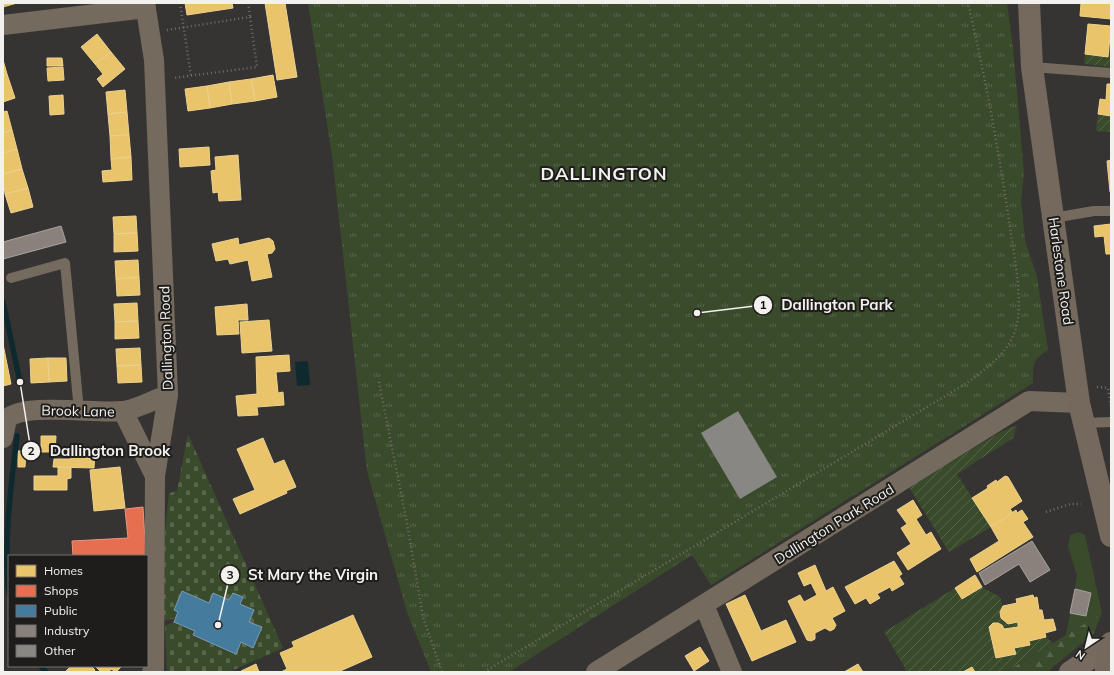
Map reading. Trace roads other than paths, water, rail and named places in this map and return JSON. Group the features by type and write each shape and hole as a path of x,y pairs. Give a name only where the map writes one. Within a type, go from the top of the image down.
{"main road":[{"name":"Harlestone Road","path":"1028,3 1032,67 1082,413 1111,536"},
{"path":"1106,672 1110,644"}],"street":[{"path":"3,25 145,5"},
{"name":"Dallington Road","path":"145,5 154,60 168,395 154,476 154,670 152,672"},
{"name":"Brook Lane","path":"3,438 7,418 15,412 38,410 123,411 168,395"},
{"name":"Dallington Park Road","path":"596,672 1029,401 1082,413"},
{"name":"Brook Lane","path":"123,411 154,476"},
{"path":"704,605 732,672"},
{"path":"1070,672 1110,644"}],"lane":[{"path":"1032,67 1111,73"},
{"path":"1053,218 1094,211 1111,212"},
{"path":"11,278 65,263 79,411"},
{"path":"1082,413 1111,422"}],"water":[{"path":"308,361 310,385 297,386 295,362"}],"waterway":[{"path":"3,302 20,382"},
{"path":"8,584 7,534 17,436"},
{"path":"42,667 46,672"}],"place":[{"name":"Dallington Park","path":"697,313"},
{"name":"Dallington Brook","path":"20,382"},
{"name":"St Mary the Virgin","path":"218,625"}],"district":[{"name":"DALLINGTON","path":"604,174"}]}
